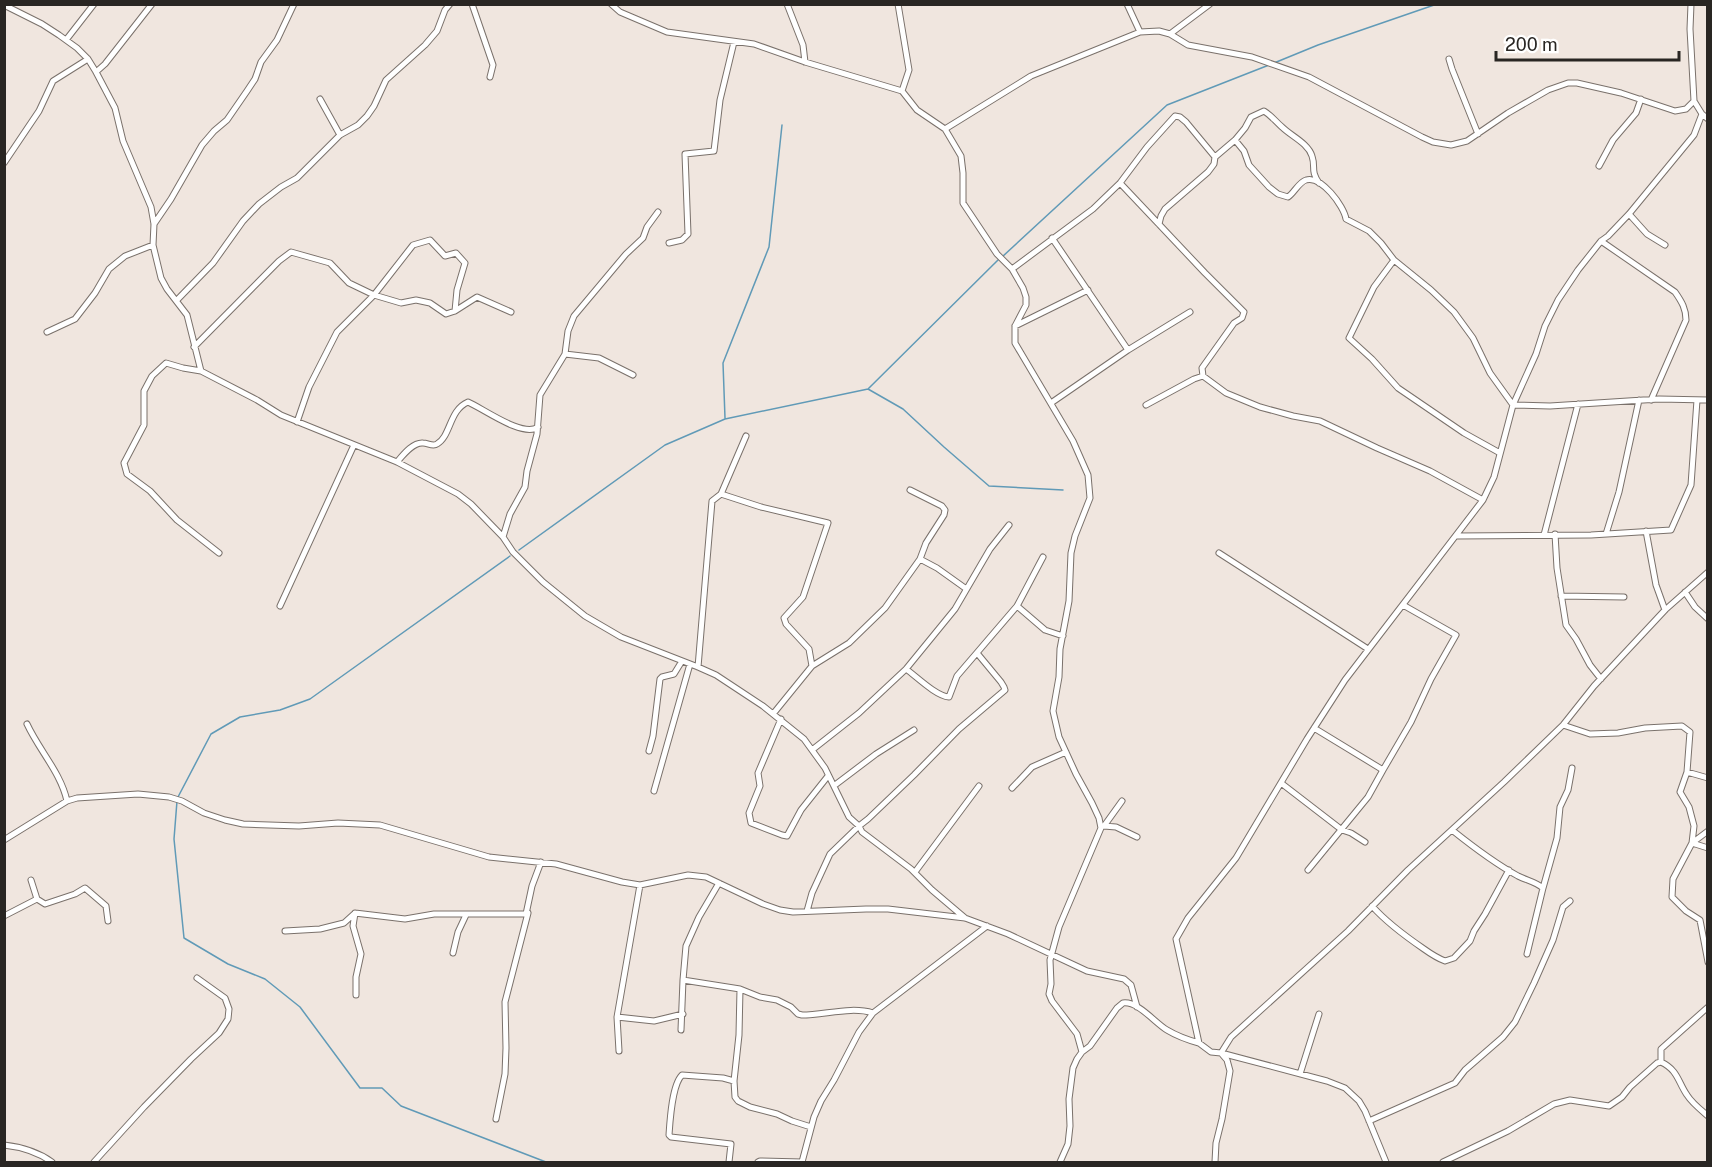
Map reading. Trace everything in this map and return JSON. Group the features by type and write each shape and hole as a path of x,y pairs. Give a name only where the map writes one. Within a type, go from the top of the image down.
{"street":[{"path":"66,40 94,4"},
{"path":"96,72 105,64 152,4"},
{"path":"154,224 202,145 227,120 248,92 261,62 277,40 294,4"},
{"path":"177,300 213,263 243,221 260,204 281,187 297,178 340,135 358,125 367,116 386,80 437,31 445,10 450,4"},
{"path":"472,4 493,65 490,77"},
{"path":"611,4 620,12 667,32 754,44 902,91 917,110 945,129 961,156 963,202 997,254 1012,269 1026,297 1026,305 1015,326 1015,343 1073,441 1088,476 1090,489 1088,504 1071,553 1069,601 1053,711 1057,730 1066,752 1103,827"},
{"path":"787,4 803,45 805,62"},
{"path":"898,4 909,70 902,91"},
{"path":"1126,4 1140,32"},
{"path":"1170,34 1210,4"},
{"path":"1691,4 1694,101 1707,119"},
{"path":"4,5 42,24 66,40 88,59 96,72 115,108 123,141 151,207 154,224 153,245 161,278 187,315 201,370"},
{"path":"945,129 1031,76 1140,32 1159,31 1170,34 1188,45 1252,57 1309,77 1432,142 1451,145 1467,141 1508,113 1548,90 1568,83 1641,99 1675,111 1686,109 1694,101"},
{"path":"669,243 682,240 688,234 685,154 714,151 720,100 734,42"},
{"path":"4,163 39,111 53,81 88,59"},
{"path":"1449,59 1478,134"},
{"path":"320,99 340,135"},
{"path":"1599,166 1612,140 1636,113 1641,99"},
{"path":"1159,224 1165,209 1208,172 1214,164 1215,157 1235,140 1251,117 1264,111 1308,149 1313,157 1313,175 1319,184"},
{"path":"1199,1043 1176,939 1188,918 1236,858 1314,728 1368,649 1483,500 1494,477 1513,405 1558,300 1601,240 1608,236 1629,214 1694,135 1702,114"},
{"path":"1012,269 1092,209 1120,183 1137,158 1175,116 1186,122 1215,157"},
{"path":"1235,140 1244,151 1250,165 1278,194 1291,196 1305,180 1314,181 1329,190 1345,212 1346,219 1369,231 1394,260 1454,312 1473,338 1490,373 1513,405"},
{"path":"1120,183 1152,219 1244,312 1242,318 1234,324 1202,368 1203,376 1226,393 1260,407 1320,421 1430,471 1483,500"},
{"path":"503,537 510,514 525,487 538,427 540,395 565,354 568,332 574,316 626,254 643,238 647,227 658,212"},
{"path":"1629,214 1647,234 1665,245"},
{"path":"1052,238 1128,350"},
{"path":"297,422 309,387 337,332 374,296 413,245 430,240 446,256 456,253 465,263 457,290 455,311"},
{"path":"1601,240 1675,292 1686,312 1686,320 1651,400"},
{"path":"47,332 75,319 95,293 109,269 125,256 153,245"},
{"path":"194,346 279,261 291,252 330,263 349,283 374,296 401,303 416,300 430,303 446,314 477,297 511,312"},
{"path":"1394,260 1367,299 1348,338 1372,359 1398,388 1464,433 1500,453"},
{"path":"1015,326 1088,290"},
{"path":"1051,403 1128,350 1190,312"},
{"path":"565,354 599,358 633,375"},
{"path":"219,553 177,520 150,491 127,474 124,463 144,424 144,391 152,376 166,363 201,370 281,415 397,462 458,494 503,537 513,552 543,582 585,616 621,637 716,675 781,719 804,739 825,768 849,817 862,832 915,872 965,918"},
{"path":"1146,405 1203,376"},
{"path":"1513,405 1550,406 1639,400 1707,400"},
{"path":"1606,534 1639,400"},
{"path":"1456,536 1606,534 1671,530 1691,485 1697,400"},
{"path":"397,462 415,445 422,442 434,446 438,444 457,410 468,402 525,430 538,427"},
{"path":"1544,535 1578,404"},
{"path":"698,667 712,501 721,494 746,436"},
{"path":"280,606 354,445"},
{"path":"773,714 812,666 849,643 885,608 920,559 926,543 945,510 942,506 910,490"},
{"path":"721,494 762,507 828,523 803,597 784,618 786,624 809,649 812,666"},
{"path":"812,750 859,713 906,669 955,609 965,588 990,549 1009,525"},
{"path":"1646,531 1656,585 1665,610"},
{"path":"1555,534 1566,625 1601,679"},
{"path":"1219,553 1368,649"},
{"path":"906,669 944,697 949,697 957,676 1017,606 1043,557"},
{"path":"920,559 965,588"},
{"path":"1221,1053 1231,1037 1348,931 1407,870 1563,725 1601,679 1665,610 1707,572"},
{"path":"1685,592 1707,619"},
{"path":"1561,596 1624,597"},
{"path":"1308,870 1368,797 1411,722 1431,679 1456,635 1402,604"},
{"path":"1017,606 1045,630 1063,636"},
{"path":"807,911 812,893 830,854 959,729 1005,690 977,653"},
{"path":"649,751 660,679 674,674 682,661"},
{"path":"654,791 690,664"},
{"path":"781,719 758,773 760,786 749,813 752,823 788,836 801,810 828,776"},
{"path":"27,724 35,742 58,776 67,801"},
{"path":"1563,725 1590,734 1682,726 1690,732 1687,772 1680,792 1689,807 1694,826 1692,843 1673,879 1672,897 1686,911 1700,920 1707,962"},
{"path":"1314,728 1383,770"},
{"path":"835,785 876,754 915,729"},
{"path":"1012,788 1032,767 1066,752"},
{"path":"1527,954 1557,838 1560,807 1569,790 1572,768"},
{"path":"1687,772 1707,778"},
{"path":"1281,783 1342,830 1365,842"},
{"path":"915,872 979,786"},
{"path":"4,840 67,801 77,798 138,794 173,798 204,813 243,824 380,825 489,857 556,864 640,885 688,875 706,877 780,910 794,912 888,909 965,918 1008,934 1087,971 1124,979 1131,985 1137,1007"},
{"path":"1082,1052 1077,1034 1049,994 1051,954 1070,899 1103,827 1122,801"},
{"path":"1103,827 1116,827 1137,837"},
{"path":"1452,830 1473,847 1509,870 1543,888"},
{"path":"1692,843 1707,831"},
{"path":"1692,843 1707,848"},
{"path":"285,931 320,929 344,922 355,913 405,919 434,914 526,914 532,886 541,862"},
{"path":"496,1119 505,1074 505,1002 541,862"},
{"path":"1371,906 1413,943 1445,961 1454,958 1470,941 1509,870"},
{"path":"31,880 37,899 45,904 75,894 85,888 106,906 108,921"},
{"path":"681,1030 686,946 699,917 719,883"},
{"path":"619,1051 617,1017 640,885"},
{"path":"4,916 37,899"},
{"path":"1369,1120 1455,1083 1465,1070 1503,1037 1515,1022 1530,992 1553,940 1563,907 1570,900"},
{"path":"355,913 353,926 361,954 356,977 356,995"},
{"path":"453,953 466,915"},
{"path":"758,1162 802,1162 811,1127 821,1101 859,1032 873,1013 987,926"},
{"path":"94,1162 144,1107 208,1045 228,1019 229,1009 225,998 197,978"},
{"path":"683,980 740,989 760,997 777,1000 802,1015 851,1010 873,1013"},
{"path":"740,989 735,1097 750,1107 811,1127"},
{"path":"1060,1162 1068,1144 1069,1099 1073,1068 1082,1052 1090,1046 1117,1008 1123,1003 1132,1003 1155,1022 1180,1037 1199,1043 1211,1052 1300,1074 1345,1088 1359,1101 1386,1162"},
{"path":"1661,1062 1661,1049 1707,1006"},
{"path":"617,1017 654,1021 683,1014"},
{"path":"1300,1074 1319,1014"},
{"path":"1215,1162 1216,1143 1230,1071 1227,1060 1221,1053"},
{"path":"1443,1162 1509,1131 1554,1104 1570,1100 1609,1106 1657,1063 1661,1062 1678,1077 1687,1096 1707,1116"},
{"path":"729,1162 731,1144 671,1137 669,1130 679,1077 687,1075 734,1081"},
{"path":"4,1145 41,1155 52,1162"}],"waterway":[{"path":"1274,63 1318,45 1437,4"},
{"path":"1002,257 1167,105 1269,65"},
{"path":"725,418 723,363 769,247 782,125"},
{"path":"519,550 665,445 725,419 868,389 998,260"},
{"path":"868,389 903,409 989,486 1063,490"},
{"path":"178,797 211,734 240,717 280,710 310,699 510,556"},
{"path":"177,801 174,839 184,938 228,964 265,979 300,1007 360,1088 382,1088 401,1106 546,1162"}]}
